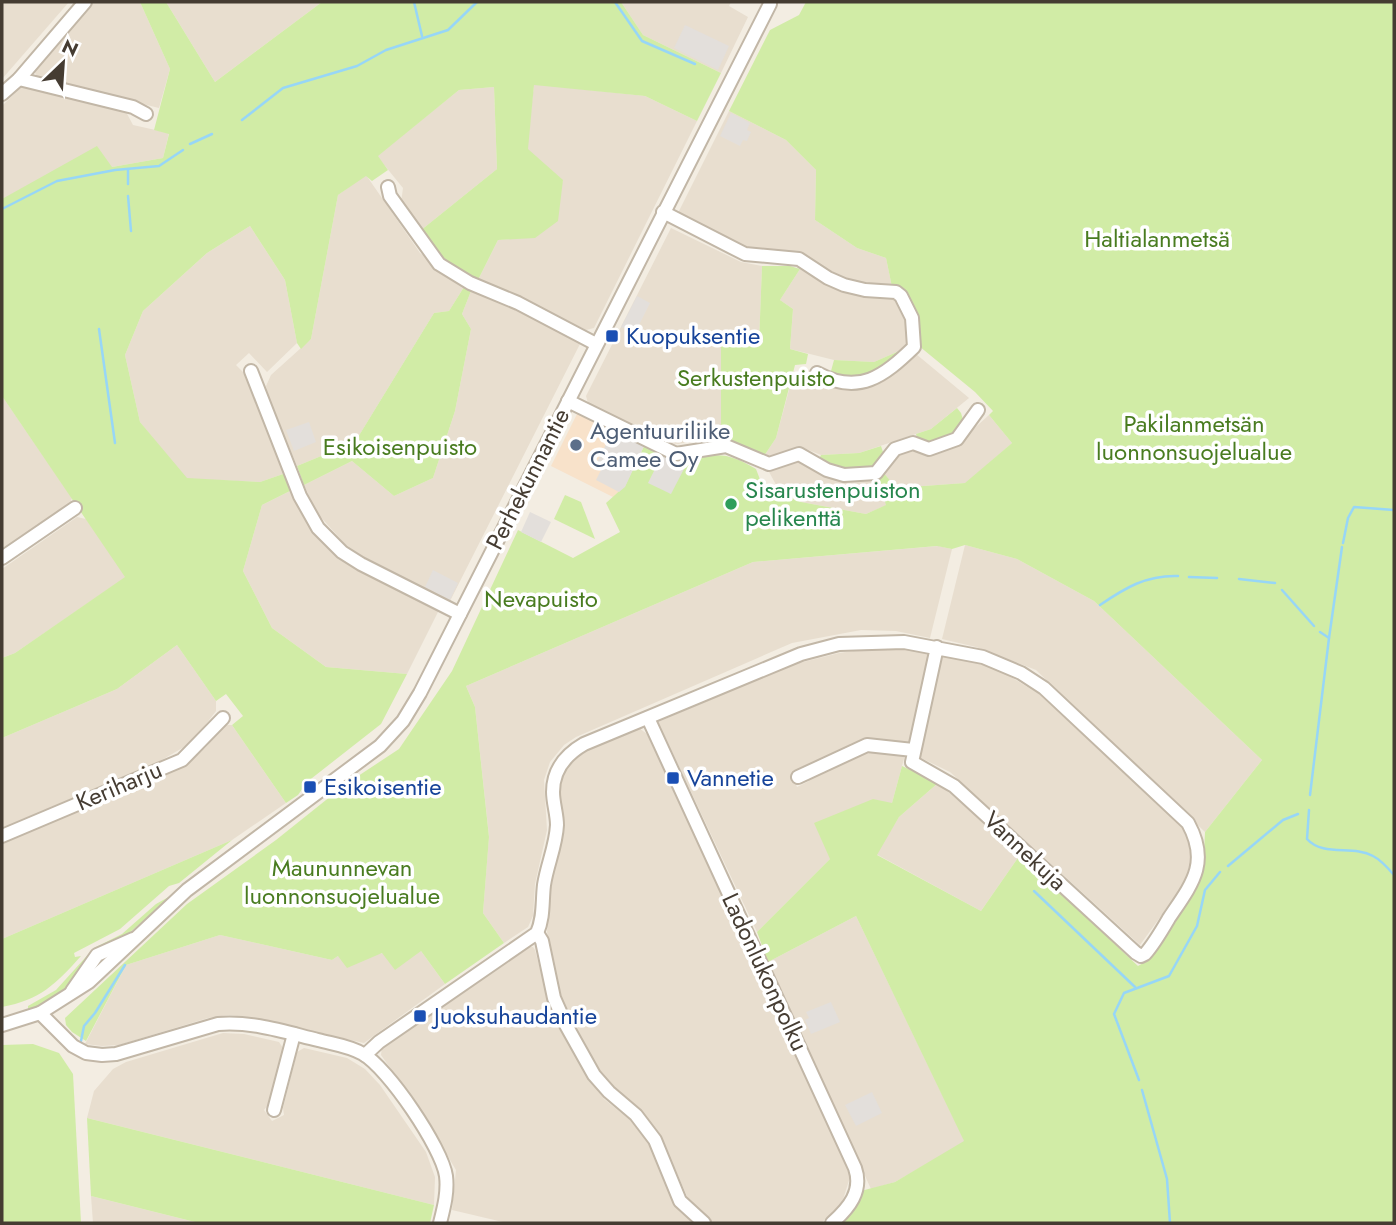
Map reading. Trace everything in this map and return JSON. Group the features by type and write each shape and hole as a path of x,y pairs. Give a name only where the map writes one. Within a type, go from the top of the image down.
{"street":[{"path":"2,94 19,79 85,2"},
{"name":"Perhekunnantie","path":"2,1025 40,1013 89,982 187,890 388,738 415,703 663,212 773,2"},
{"path":"19,79 133,107 146,114"},
{"path":"388,187 394,202 439,264 470,283 518,303 596,344"},
{"path":"663,212 745,254 799,259 835,282 865,290 896,292 901,296 912,318 914,347 889,371 860,384 829,380 817,373"},
{"path":"251,371 300,496 318,528 342,552 361,564 460,614"},
{"path":"568,401 676,454 726,446 769,464 799,454 827,470 847,475 876,473 895,449 913,443 929,449 957,439 978,410"},
{"path":"2,558 75,508"},
{"path":"365,1055 379,1042 537,933 557,826 553,792 557,771 566,756 584,744 784,660 819,648 889,641 937,648 913,750 867,745 798,777"},
{"name":"Vannekuja","path":"913,750 912,762 954,786 1141,956 1147,952 1195,878 1199,848 1188,823 1044,688 995,660 937,648"},
{"name":"Keriharju","path":"2,836 182,760 223,718"},
{"name":"Ladonlukonpolku","path":"648,718 858,1175 852,1201 832,1223"},
{"path":"537,933 542,941 554,998 565,1025 594,1074 609,1092 636,1115 655,1140 680,1201 704,1223"},
{"path":"40,1013 73,1046 86,1053 116,1054 218,1024 250,1024 349,1048 365,1055 382,1070 439,1152 446,1175 446,1196 440,1223"},
{"path":"274,1110 294,1034"}],"shaded area":[{"path":"2,2 69,2 2,79"},
{"path":"94,2 140,2 170,69 159,108 38,78 34,71"},
{"path":"166,2 322,2 215,82"},
{"path":"621,2 731,2 729,6 748,17 721,73 643,35"},
{"path":"685,25 729,46 718,70 674,48"},
{"path":"534,84 645,96 697,121 594,328 586,330 478,280 498,240 535,237 563,181 527,149"},
{"path":"23,85 125,110 133,125 169,133 163,158 112,167 2,199 2,106"},
{"path":"494,87 497,169 420,231 401,203 403,188 377,156 459,90"},
{"path":"729,111 786,140 816,170 815,220 857,248 886,258 892,287 864,285 834,277 802,254 746,249 677,215"},
{"path":"731,113 750,123 747,130 751,132 747,141 743,140 740,146 720,136"},
{"path":"366,175 420,253 464,287 449,311 434,313 355,442 297,466 266,386 271,375 311,339 338,195"},
{"path":"250,226 285,280 297,343 267,372 249,353 236,365 243,372 286,473 260,482 186,479 140,422 125,355 143,311 207,253"},
{"path":"671,228 741,262 762,266 759,343 721,346 721,435 678,444 670,443 588,403 586,396"},
{"path":"800,269 829,287 863,296 891,298 907,322 909,343 906,348 874,362 834,360 790,349 793,309 780,300"},
{"path":"471,291 511,305 581,342 450,601 366,559 345,544 317,513 304,485 352,461 394,496 433,478 455,411 471,329 462,314"},
{"path":"637,296 650,303 635,333 621,327"},
{"path":"916,354 969,398 931,429 859,453 821,455 801,447 780,456 764,456 776,438 793,375 828,384 863,388 892,375"},
{"path":"2,396 72,498 70,504 2,551"},
{"path":"578,412 645,444 625,487 613,497 551,466"},
{"path":"989,415 1012,443 966,483 895,488 883,472 898,452 911,447 957,444"},
{"path":"309,422 316,442 294,451 286,430"},
{"path":"614,429 645,444 625,487 619,492 596,480 603,466 597,462"},
{"path":"663,453 686,465 671,494 648,483"},
{"path":"797,458 878,478 887,505 866,514 801,502 780,492 768,470"},
{"path":"292,490 362,571 439,610 407,674 326,667 272,628 243,571 262,505"},
{"path":"530,512 551,522 541,542 521,532"},
{"path":"77,517 86,519 126,577 15,653 2,658 2,569"},
{"path":"965,545 1017,559 1094,601 1262,760 1205,832 1036,670 976,647 942,639"},
{"path":"938,546 952,549 930,638 896,631 861,630 792,643 576,737 564,745 550,762 544,780 547,830 535,884 533,916 528,927 504,943 483,913 489,836 475,707 466,686 753,562"},
{"path":"433,570 458,583 450,600 425,587"},
{"path":"177,645 216,701 216,711 197,736 160,761 2,828 2,738 117,689"},
{"path":"875,648 931,651 909,743 870,738 791,774 797,787 809,781 807,777 872,749 905,755 892,803 830,859 757,932 658,722 791,665 839,653"},
{"path":"941,653 998,669 1039,694 1189,834 1193,853 1187,880 1140,945 950,772 919,757"},
{"path":"225,725 232,725 286,803 232,840 2,939 2,844 180,767 205,748"},
{"path":"635,728 647,734 851,1174 841,1206 821,1223 712,1223 690,1203 660,1135 604,1078 558,999 547,932 550,891 562,812 560,788 563,771 569,761 583,751"},
{"path":"938,783 1020,855 981,911 876,854 899,817"},
{"path":"856,916 965,1142 895,1182 871,1189 768,962"},
{"path":"220,935 332,960 338,956 421,951 445,984 364,1043 229,1015 208,1018 119,1045 85,1044 126,965"},
{"path":"528,947 535,950 550,1006 604,1099 634,1123 651,1147 675,1204 692,1223 507,1223 452,1210 456,1170 422,1113 381,1055 382,1047 448,999"},
{"path":"831,1002 840,1022 811,1034 805,1020 809,1018 806,1012"},
{"path":"223,1033 244,1034 279,1042 283,1048 268,1105 264,1110 272,1121 284,1115 283,1108 297,1052 304,1048 347,1058 365,1069 380,1085 426,1152 435,1177 434,1205 87,1118 94,1091 113,1069 126,1062"},
{"path":"872,1092 882,1113 856,1126 845,1105"},
{"path":"91,1196 199,1223 93,1223"}],"green space":[{"path":"140,2 166,2 215,82 322,2 621,2 643,35 721,73 697,121 645,96 534,85 528,149 563,180 558,221 535,238 498,240 478,280 446,260 420,231 497,169 494,87 459,90 378,156 388,170 372,181 366,176 338,195 311,339 301,349 297,343 285,280 250,226 207,253 143,311 125,355 140,422 187,478 260,482 286,473 292,490 262,505 243,571 272,628 326,667 407,674 381,724 307,782 298,795 286,803 232,725 243,716 226,694 216,701 177,645 117,689 2,738 2,658 15,653 125,577 2,396 2,199 97,146 112,167 163,158 169,134 154,130 170,69"},
{"name":"Haltialanmetsä","path":"806,2 1394,2 1394,1223 832,1223 857,1192 895,1182 964,1141 856,916 768,962 757,932 830,859 814,823 873,799 892,803 902,766 938,783 899,817 877,855 981,911 1020,855 1138,966 1148,960 1203,874 1205,832 1262,760 1094,601 1017,559 965,545 952,549 937,546 753,562 466,686 475,707 489,837 483,913 504,943 445,984 421,951 395,970 382,953 347,968 338,956 332,960 220,935 126,965 86,1041 66,1025 65,1018 187,904 276,840 346,784 399,749 452,671 518,530 573,558 620,532 606,503 625,486 645,444 663,453 670,494 686,463 714,455 730,457 756,469 764,490 780,492 801,502 866,514 886,505 878,478 883,472 896,488 965,483 1012,443 989,415 993,411 975,392 919,346 916,316 902,288 892,287 886,258 857,248 815,220 816,170 786,140 729,111 770,30 799,15"},
{"name":"Serkustenpuisto","path":"762,266 790,266 800,269 780,300 793,309 790,349 808,354 806,364 795,365 776,438 764,456 721,435 721,345 759,343"},
{"name":"Esikoisenpuisto","path":"464,287 471,291 462,314 471,329 455,411 433,478 394,496 352,461 304,485 297,466 355,442 434,313 449,311"},
{"path":"906,348 891,363 861,378 840,377 831,371 834,360 874,362"},
{"path":"957,408 964,423 957,433 927,443 918,440 916,434 931,429"},
{"path":"881,446 884,455 874,467 845,470 819,459 821,455 859,453"},
{"path":"565,495 581,502 595,539 554,519"},
{"path":"232,840 179,883 169,886 120,929 74,953 75,957 81,956 46,989 27,1000 2,1007 2,939"},
{"path":"174,894 60,993 44,1004 28,1010 28,1006 56,990 94,948 122,934 156,904"},
{"path":"33,1044 59,1053 73,1074 81,1223 2,1223 2,1045"},
{"path":"87,1118 434,1205 430,1223 199,1223 91,1196"}],"waterway":[{"path":"414,2 422,36"},
{"path":"242,120 283,88 357,66 386,50 448,30 477,2"},
{"path":"615,2 642,41 695,64"},
{"path":"190,144 212,134"},
{"path":"2,209 57,181 115,170 159,166 183,150"},
{"path":"128,170 128,184"},
{"path":"128,196 131,231"},
{"path":"99,329 115,443"},
{"path":"1343,543 1348,518 1354,507 1394,510"},
{"path":"1329,638 1342,547"},
{"path":"1100,605 1146,580 1178,576"},
{"path":"1189,577 1217,578"},
{"path":"1239,579 1275,583"},
{"path":"1282,590 1314,626"},
{"path":"1310,795 1329,638 1320,632"},
{"path":"1309,810 1307,839 1321,848 1356,851 1373,856 1394,875"},
{"path":"1228,866 1283,820 1298,814"},
{"path":"1139,1080 1114,1014 1124,993 1169,976 1197,926 1205,890 1220,872"},
{"path":"1034,891 1135,987"},
{"path":"81,1041 84,1026 125,965"},
{"path":"1142,1090 1167,1179 1170,1223"}],"place":[{"name":"Kuopuksentie","path":"612,336"},
{"name":"Agentuuriliike Camee Oy","path":"576,445"},
{"name":"Sisarustenpuiston pelikenttä","path":"731,504"},
{"name":"Vannetie","path":"673,778"},
{"name":"Esikoisentie","path":"310,787"},
{"name":"Juoksuhaudantie","path":"420,1016"}],"park label":[{"name":"Pakilanmetsän luonnonsuojelualue","path":"1194,438"},
{"name":"Nevapuisto","path":"541,599"},
{"name":"Maununnevan luonnonsuojelualue","path":"342,882"}]}
